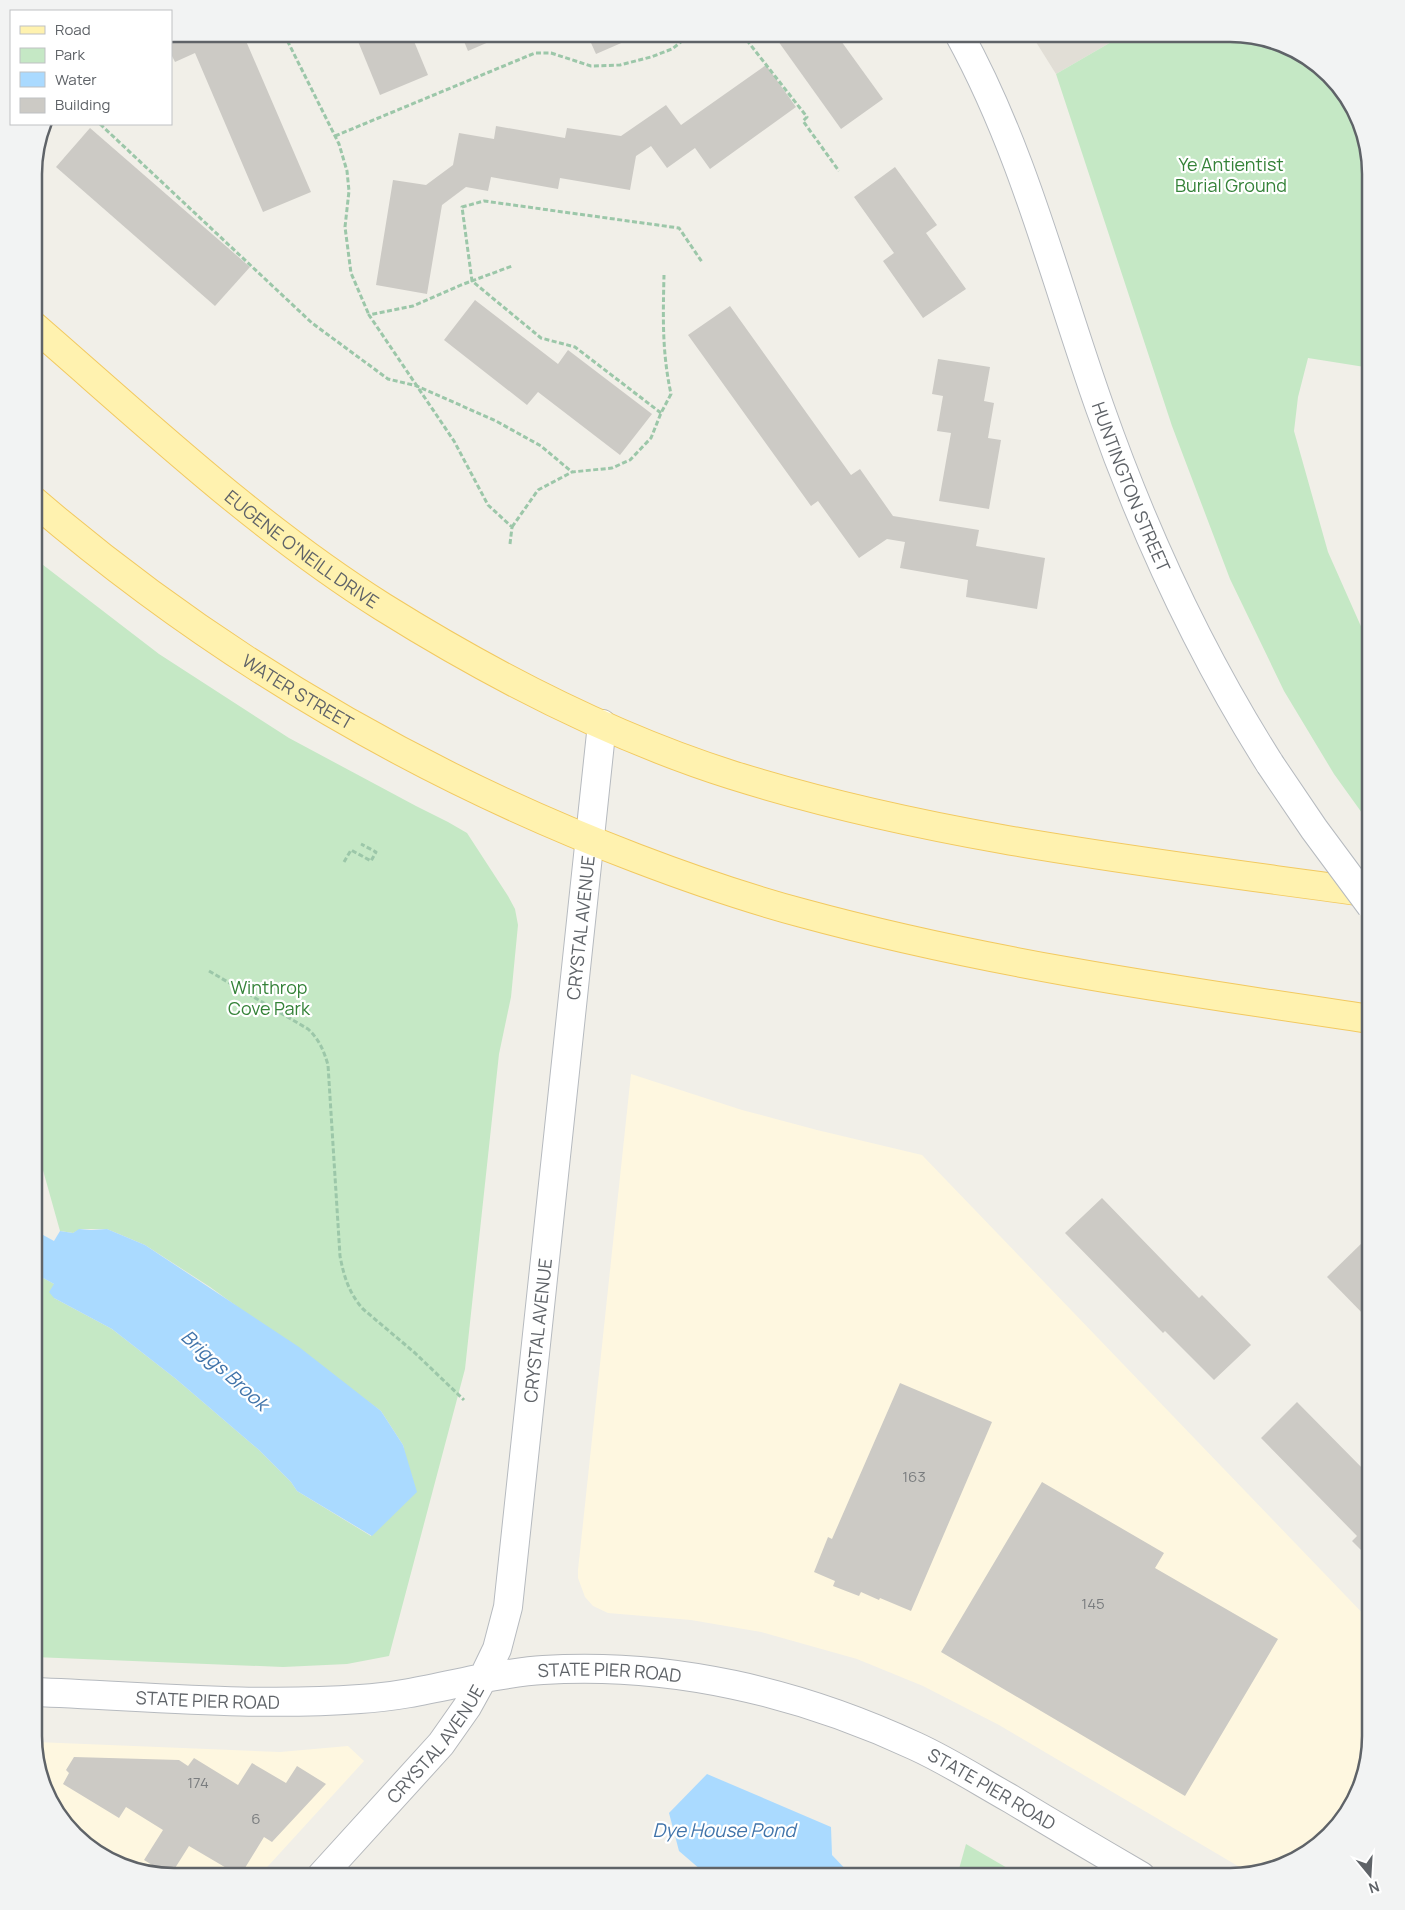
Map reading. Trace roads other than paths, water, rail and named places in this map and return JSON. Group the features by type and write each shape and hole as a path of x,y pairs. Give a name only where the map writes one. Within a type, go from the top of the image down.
{"main road":[{"name":"HUNTINGTON STREET","path":"964,43 988,92 1013,150 1035,209 1099,407 1128,486 1158,555 1214,669 1270,764 1314,829 1362,894"},
{"name":"EUGENE O'NEILL DRIVE","path":"43,334 223,491 300,551 380,606 464,656 550,700 639,740 728,774 819,801 878,814 1028,842 1362,892"},
{"name":"WATER STREET","path":"43,508 150,594 235,653 324,708 415,760 516,809 590,840 699,882 802,913 927,944 1006,961 1362,1018"},
{"name":"CRYSTAL AVENUE","path":"328,1868 442,1744 467,1707 497,1649 508,1607 602,724"},
{"name":"STATE PIER ROAD","path":"43,1692 274,1703 372,1698 483,1678 542,1670 609,1669 686,1676 734,1684 820,1708 873,1727 960,1769 1127,1868"}],"water":[{"name":"Briggs Brook","path":"79,1229 107,1229 145,1245 299,1347 381,1411 403,1445 417,1492 372,1536 297,1491 291,1482 259,1450 176,1379 112,1329 54,1298 49,1292 54,1284 43,1278 43,1235 54,1241 60,1231 73,1233"},
{"name":"Dye House Pond","path":"707,1774 831,1827 832,1855 844,1868 699,1868 679,1851 669,1813"}],"park label":[{"name":"Ye Antientist Burial Ground","path":"1231,174"},
{"name":"Winthrop Cove Park","path":"269,998"}]}
